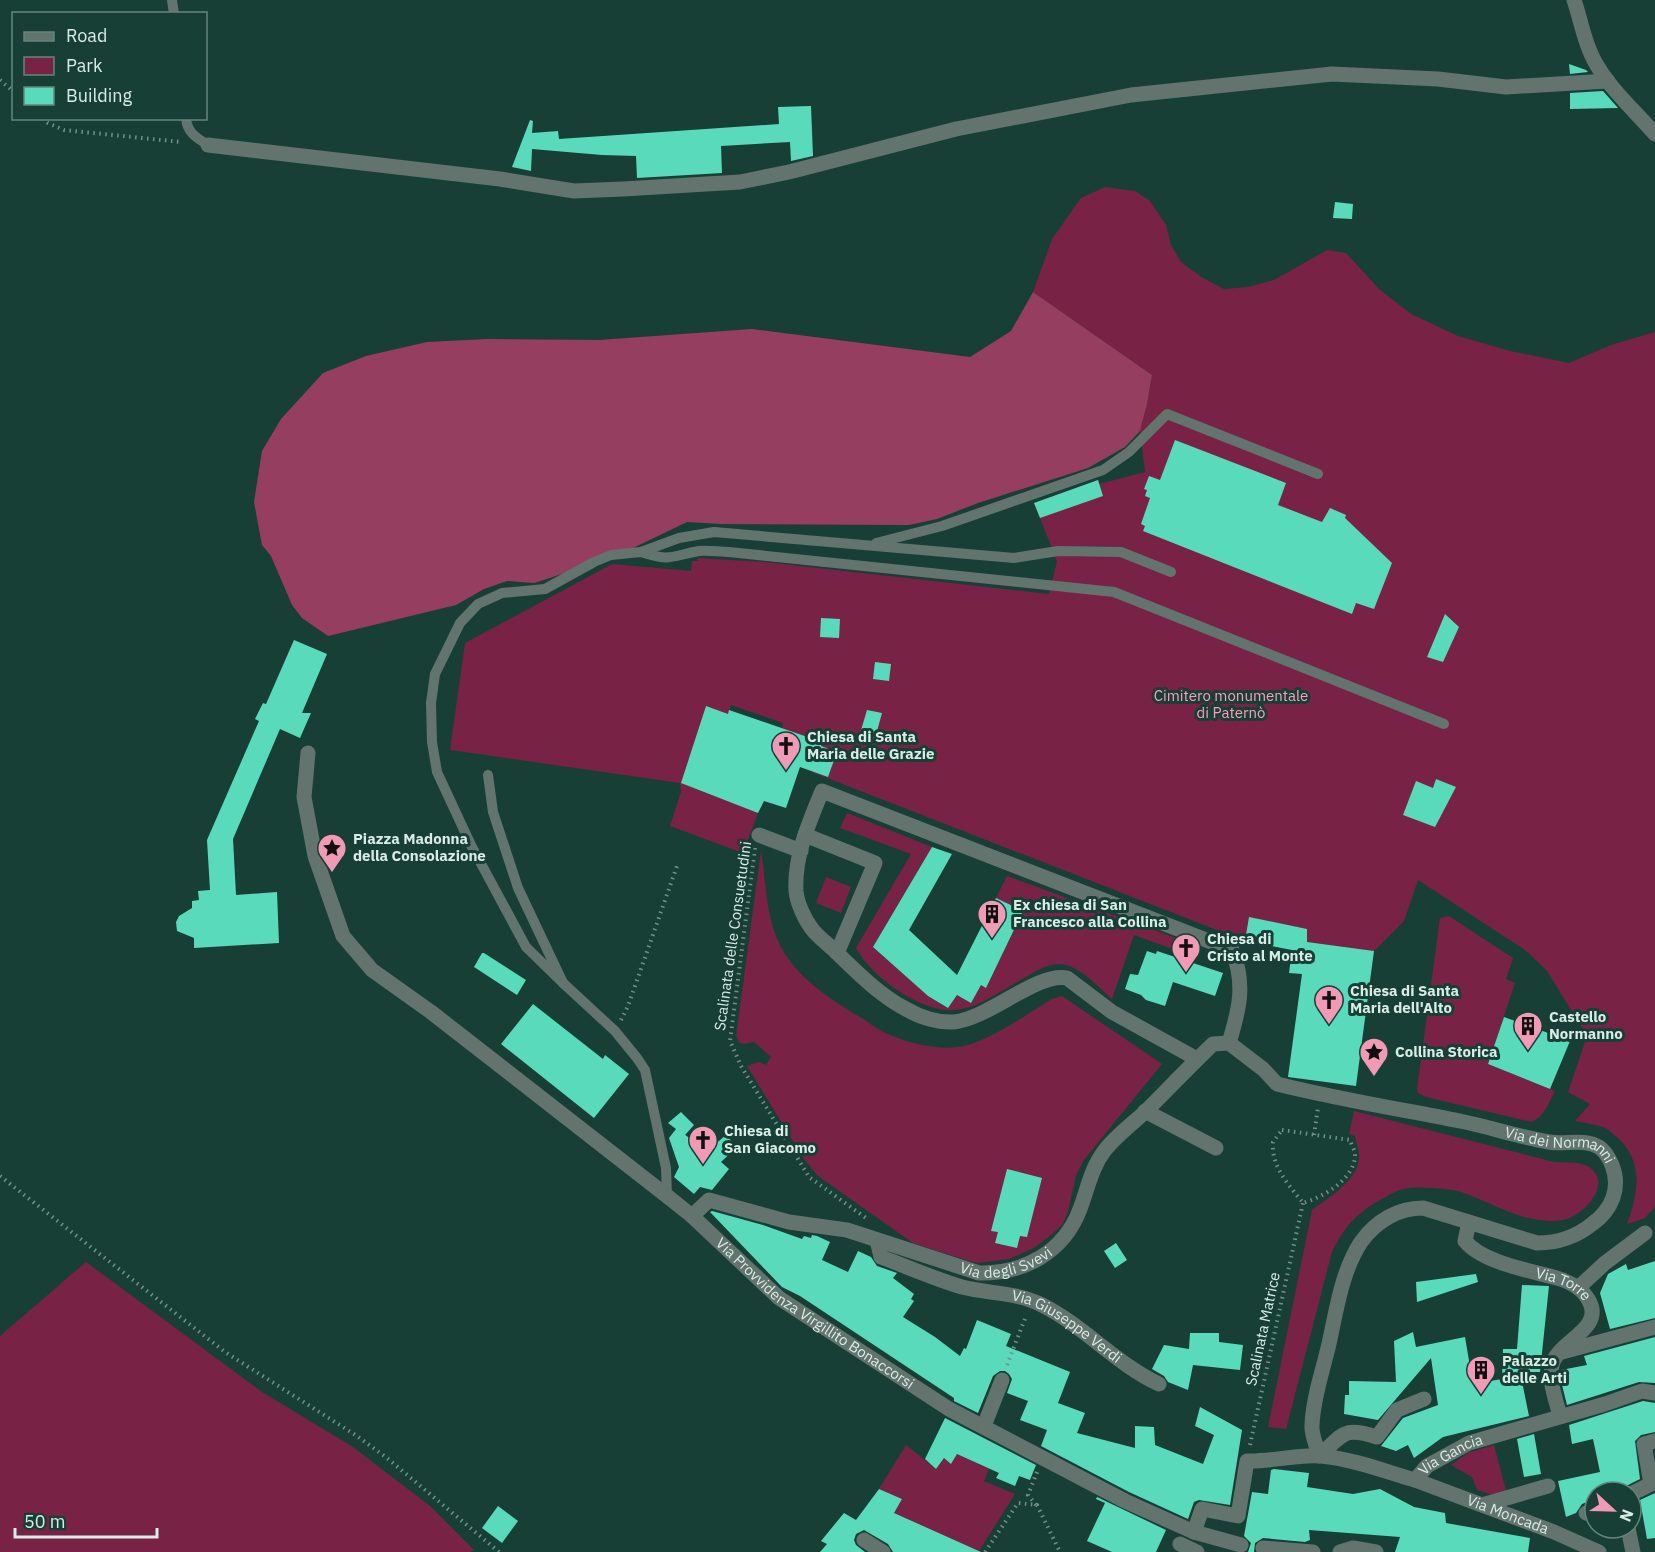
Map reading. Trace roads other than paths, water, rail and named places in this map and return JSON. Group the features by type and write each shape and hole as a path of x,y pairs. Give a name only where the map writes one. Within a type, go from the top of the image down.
{"street":[{"path":"1574,0 1588,48 1595,62 1608,81 1655,134"},
{"path":"208,145 500,179 574,191 623,189 740,182 789,172 956,129 1131,95 1332,74 1438,79 1506,87 1608,81"},
{"name":"Via Provvidenza Virgillito Bonaccorsi","path":"309,753 304,797 315,856 344,936 372,970 431,1012 668,1196 779,1298 950,1409 1125,1501 1194,1532 1219,1546 1241,1545"},
{"path":"1197,1059 1112,1012 1067,978 1041,982 986,1012 970,1019 952,1022 931,1020 906,1010 878,990 812,929 796,894 796,868 805,835 822,790 1232,950 1240,983 1239,1009 1229,1043"},
{"path":"759,835 801,851"},
{"path":"805,835 875,863 837,953"},
{"name":"Via degli Svevi","path":"692,1216 709,1200 789,1222 847,1230 979,1273 998,1274 1014,1270 1027,1265 1057,1245 1068,1232 1081,1206 1089,1178 1106,1149 1213,1044 1229,1043"},
{"name":"Via dei Normanni","path":"1229,1043 1277,1083 1466,1122 1551,1143 1588,1143 1599,1147 1608,1156 1615,1174 1615,1192 1603,1217 1568,1238 1550,1243 1538,1243 1423,1208 1410,1208 1380,1222 1361,1243 1343,1286 1313,1407 1311,1428 1319,1456"},
{"path":"1145,1111 1216,1148"},
{"name":"Via Torre","path":"1469,1222 1465,1241 1472,1249 1517,1268 1562,1279 1578,1288 1587,1297 1592,1306 1592,1317 1587,1327 1559,1352"},
{"path":"1578,1288 1605,1263 1645,1233"},
{"name":"Via Giuseppe Verdi","path":"877,1240 881,1257 961,1286 1032,1300 1074,1324 1107,1350 1160,1384"},
{"path":"1560,1416 1551,1375 1553,1362 1559,1352 1655,1327"},
{"path":"984,1426 1002,1380"},
{"name":"Via Gancia","path":"1194,1532 1202,1509 1238,1516 1247,1461 1319,1456 1360,1464 1415,1480 1427,1466 1469,1443 1642,1392 1655,1393"},
{"path":"1319,1456 1345,1433 1356,1431 1377,1437 1397,1410 1424,1399"},
{"path":"1653,1483 1644,1444 1655,1441"},
{"name":"Via Moncada","path":"1415,1480 1599,1552"},
{"path":"1482,1505 1548,1486"},
{"path":"864,1540 883,1552"},
{"path":"1180,1544 1197,1552"},
{"path":"1263,1548 1313,1552"},
{"path":"1340,1552 1353,1548 1376,1552"}],"lane":[{"path":"186,120 193,135 208,145"},
{"path":"867,545 942,526 1103,470 1129,452 1167,414 1318,474"},
{"path":"668,1196 666,1168 647,1077 637,1058 615,1031 526,947 471,845 437,772 432,742 431,703 435,674 460,623 478,604 502,592 544,589 610,555 641,552 679,538 714,532 1014,558 1058,551 1121,552 1171,572"},
{"path":"641,552 661,559 700,551 729,552 1114,592 1444,724"},
{"path":"488,775 493,812 518,888 563,983"}],"place":[{"name":"Chiesa di Santa Maria delle Grazie","path":"786,772"},
{"name":"Piazza Madonna della Consolazione","path":"332,874"},
{"name":"Ex chiesa di San Francesco alla Collina","path":"992,940"},
{"name":"Chiesa di Cristo al Monte","path":"1186,974"},
{"name":"Chiesa di Santa Maria dell'Alto","path":"1329,1026"},
{"name":"Castello Normanno","path":"1528,1052"},
{"name":"Collina Storica","path":"1374,1078"},
{"name":"Chiesa di San Giacomo","path":"703,1166"},
{"name":"Palazzo delle Arti","path":"1481,1396"}],"park label":[{"name":"Cimitero monumentale di Paternò","path":"1231,704"}]}
